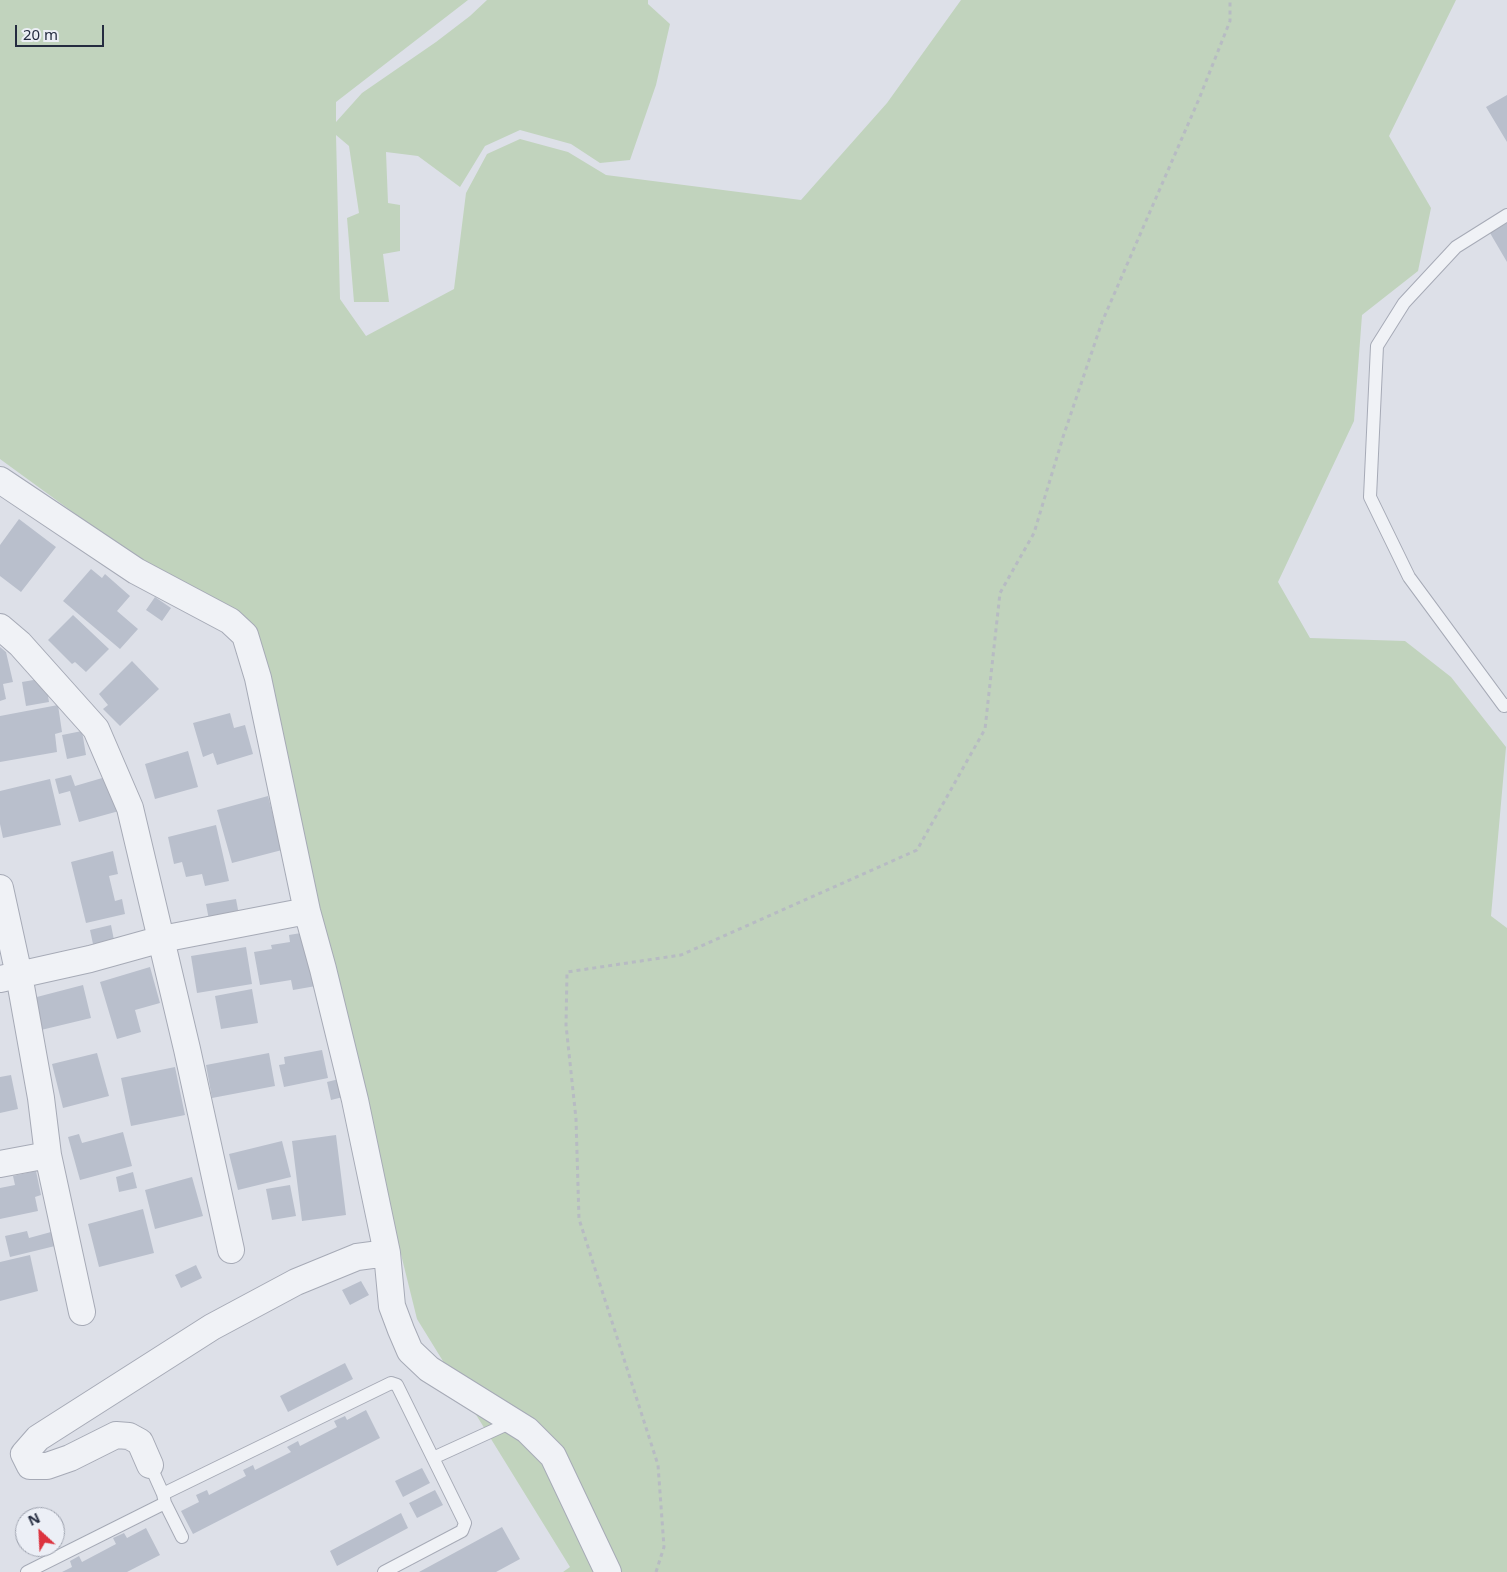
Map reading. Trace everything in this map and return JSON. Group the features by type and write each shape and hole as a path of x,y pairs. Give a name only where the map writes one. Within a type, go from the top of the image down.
{"street":[{"path":"0,480 136,571 230,621 245,635 258,678 307,911 355,1100 387,1253 392,1306 410,1351 429,1369 527,1430 554,1456 608,1572"},
{"path":"0,627 20,644 96,729 130,808 162,939 231,1250"},
{"path":"0,888 9,977 41,1098 48,1155 82,1312"},
{"path":"9,977 90,959 162,939 307,911"},
{"path":"0,1164 48,1155"},
{"path":"150,1465 140,1442 129,1436 116,1435 70,1458 47,1466 30,1466 24,1454 38,1438 212,1327 296,1282 357,1257 387,1253"}],"lane":[{"path":"1507,215 1456,247 1404,303 1377,346 1370,497 1409,577 1504,706 1507,705"},
{"path":"27,1572 164,1499 391,1383 397,1385 465,1523 462,1531 384,1572"},
{"path":"433,1458 514,1421"},
{"path":"150,1465 182,1537"}],"path":[{"path":"656,1572 664,1547 658,1465 578,1219 576,1119 566,1025 567,972 681,955 917,850 985,729 1000,593 1034,533 1063,437 1102,322 1199,100 1230,21 1230,0"}],"green space":[{"path":"0,0 468,0 336,102 336,122 362,93 436,42 470,16 487,0 648,0 648,4 670,24 656,85 630,160 600,163 571,144 520,130 485,146 460,187 418,156 386,152 388,203 400,205 400,251 383,254 389,302 354,302 347,218 359,213 349,146 336,135 340,299 366,336 454,289 466,193 487,154 520,139 568,152 606,175 801,200 887,103 961,0 1456,0 1389,136 1431,208 1418,271 1362,315 1354,421 1278,582 1310,638 1405,641 1451,677 1506,747 1491,916 1507,928 1507,1572 563,1572 570,1567 417,1319 343,1020 255,645 0,459"}],"building":[{"path":"1507,95 1507,142 1486,107"},
{"path":"1507,223 1507,262 1490,233"},
{"path":"19,519 56,547 21,592 0,576 0,545"},
{"path":"91,569 102,578 105,574 130,596 117,611 138,629 120,649 63,601"},
{"path":"155,597 171,608 162,621 146,610"},
{"path":"73,615 109,649 86,672 75,662 72,664 48,640"},
{"path":"0,647 6,652 13,682 3,684 6,699 0,701"},
{"path":"132,661 159,689 120,726 103,709 108,705 99,694"},
{"path":"45,678 49,702 26,706 22,682"},
{"path":"58,705 62,732 55,734 57,752 0,762 0,716"},
{"path":"230,713 234,728 245,725 253,754 217,765 213,753 203,757 193,723"},
{"path":"82,731 86,755 67,759 62,735"},
{"path":"188,751 198,787 155,799 145,764"},
{"path":"71,775 75,786 109,776 119,811 79,822 70,791 59,794 55,779"},
{"path":"50,779 61,825 3,838 0,824 0,791"},
{"path":"268,796 282,850 232,863 217,810"},
{"path":"216,825 229,881 205,886 202,874 186,877 182,862 174,864 168,837"},
{"path":"113,851 118,874 109,876 115,901 122,899 125,914 86,923 71,862"},
{"path":"236,899 239,915 209,920 206,904"},
{"path":"111,925 114,940 93,944 90,930"},
{"path":"307,932 316,986 293,990 291,980 260,985 254,952 272,949 271,945 290,942 289,935"},
{"path":"246,947 252,984 197,993 191,956"},
{"path":"150,967 160,1003 135,1010 141,1032 117,1039 100,982"},
{"path":"83,985 91,1018 41,1030 33,998"},
{"path":"252,989 258,1023 221,1029 215,996"},
{"path":"322,1050 328,1078 284,1087 279,1065 285,1064 284,1057"},
{"path":"97,1053 109,1096 63,1108 52,1064"},
{"path":"269,1053 275,1086 212,1098 206,1065"},
{"path":"175,1067 185,1115 131,1126 121,1078"},
{"path":"11,1075 18,1109 0,1113 0,1077"},
{"path":"343,1078 347,1096 331,1100 327,1082"},
{"path":"123,1132 132,1166 80,1180 68,1137 79,1134 82,1143"},
{"path":"336,1135 346,1215 302,1221 292,1141"},
{"path":"282,1141 291,1177 238,1190 229,1154"},
{"path":"36,1171 41,1195 35,1197 38,1211 0,1219 0,1188 15,1185 13,1176"},
{"path":"133,1172 137,1188 119,1192 116,1177"},
{"path":"192,1177 203,1216 155,1229 145,1190"},
{"path":"290,1185 296,1216 272,1220 266,1189"},
{"path":"143,1209 154,1253 99,1267 88,1224"},
{"path":"27,1231 29,1238 51,1232 55,1246 10,1257 5,1236"},
{"path":"30,1255 38,1291 0,1301 0,1262"},
{"path":"196,1265 202,1278 181,1288 175,1275"},
{"path":"361,1281 369,1295 350,1305 342,1290"},
{"path":"345,1363 353,1379 288,1412 280,1396"},
{"path":"366,1410 380,1438 193,1534 181,1511 199,1502 196,1495 207,1490 209,1495 246,1476 243,1470 253,1465 255,1470 291,1452 287,1447 298,1441 300,1446 337,1427 334,1421 345,1416 347,1420"},
{"path":"422,1468 430,1483 403,1497 395,1481"},
{"path":"435,1490 443,1505 417,1518 409,1503"},
{"path":"401,1513 408,1528 337,1566 330,1551"},
{"path":"502,1527 520,1559 496,1572 419,1572"},
{"path":"146,1528 160,1555 127,1572 62,1572 72,1567 70,1561 79,1556 82,1562 116,1544 113,1538 124,1533 127,1538"}]}
